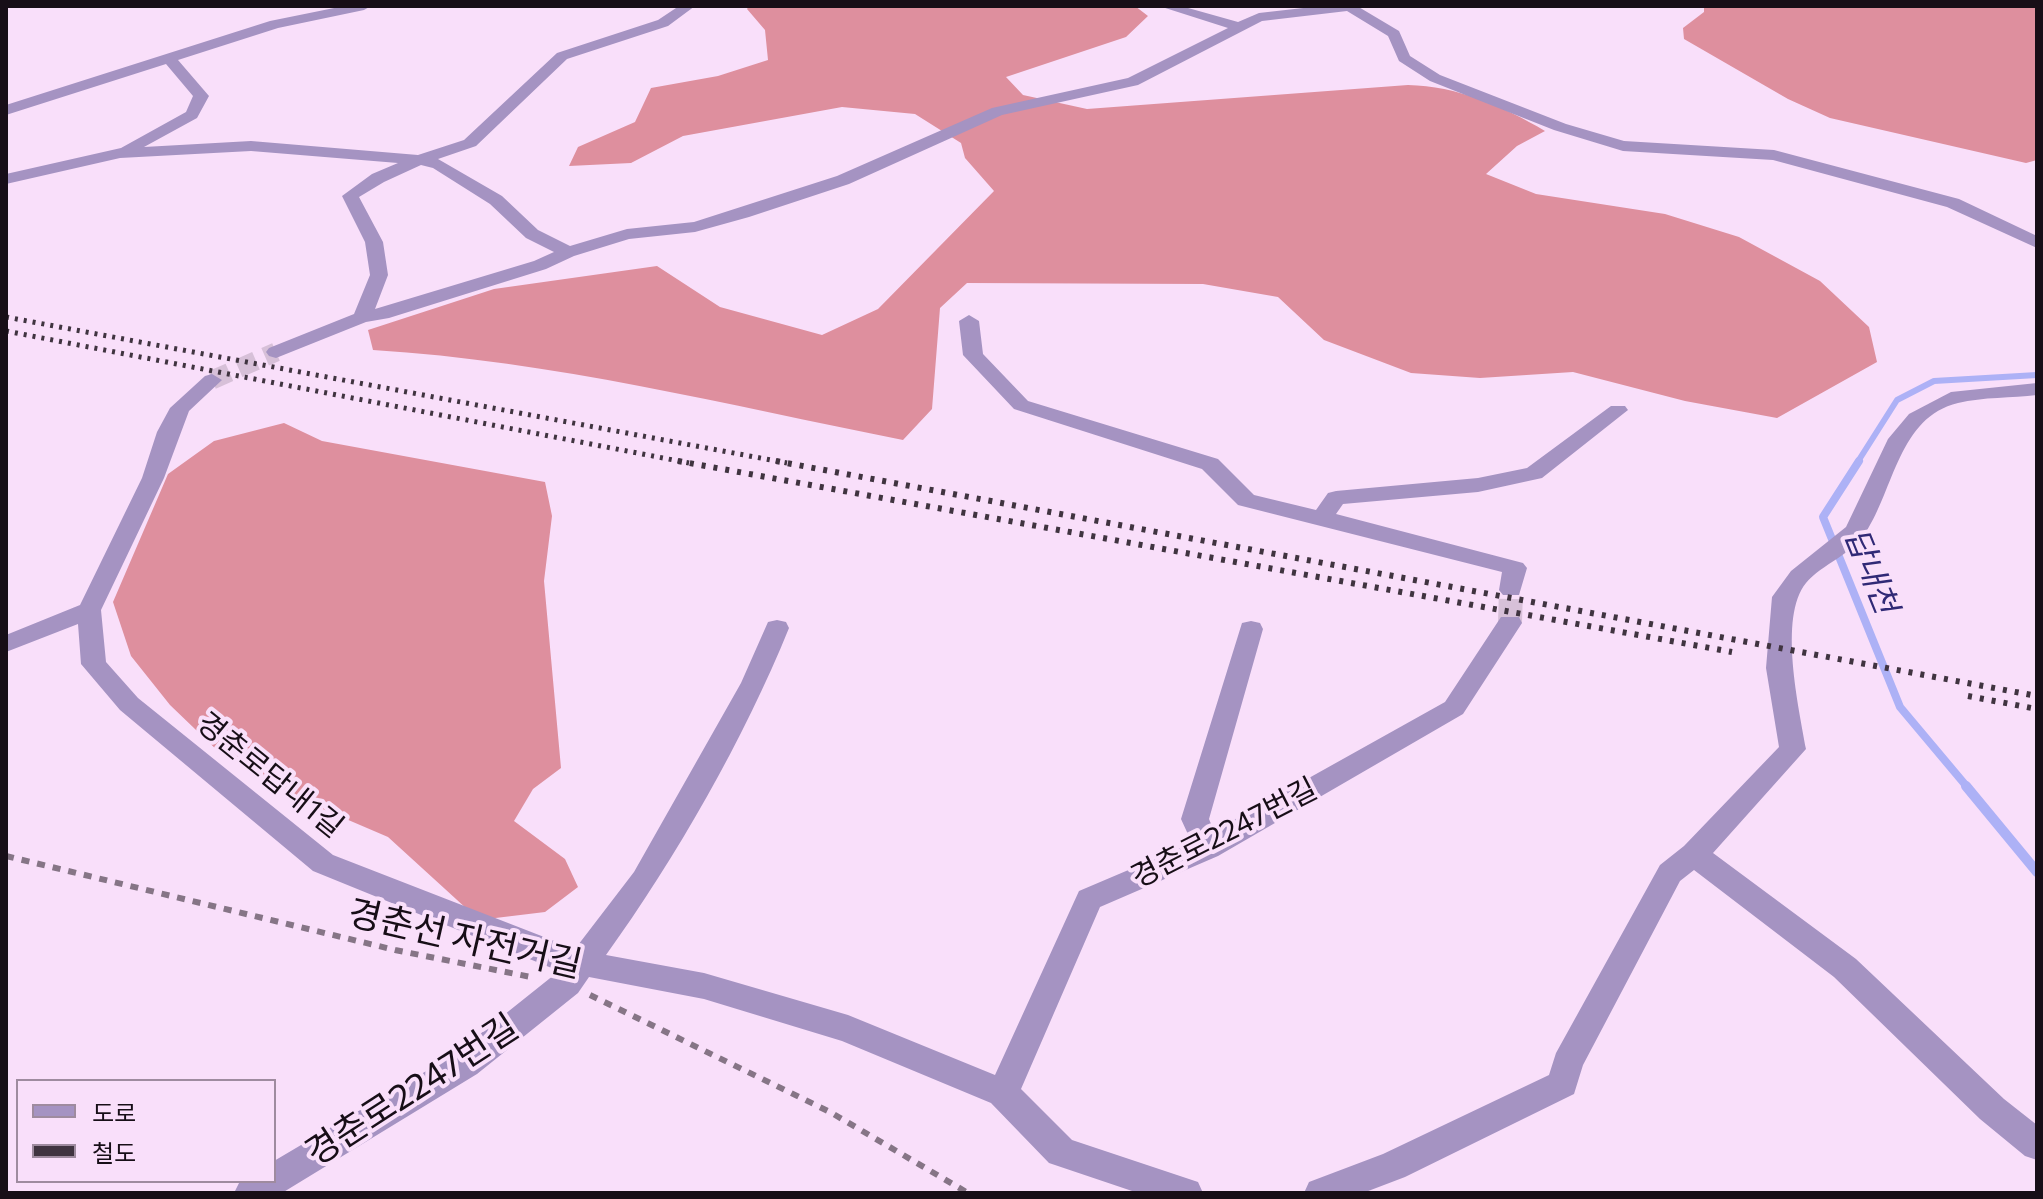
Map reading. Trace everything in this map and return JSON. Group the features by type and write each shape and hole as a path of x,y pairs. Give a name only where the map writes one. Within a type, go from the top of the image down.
{"street":[{"path":"6,110 275,24 364,6"},
{"path":"362,317 379,275 374,242 350,196 378,178 470,143 562,56 663,23 688,6"},
{"path":"1166,6 1237,26"},
{"path":"276,352 362,317 382,314 540,265 568,252 627,234 695,227 843,180 997,111 1133,82 1237,26 1256,11 1349,7 1394,34 1404,58 1435,78 1560,127 1623,146 1774,155 1953,203 2037,243"},
{"path":"120,153 192,115 201,96 170,59"},
{"path":"6,179 120,153 251,146 419,160 438,164 496,200 532,234 568,252"},
{"path":"969,321 973,355 1021,405 1210,464 1246,500 1434,545 1515,568 1511,590"},
{"path":"6,644 89,610 153,478 168,432 180,408 212,380"},
{"path":"1321,1193 1393,1166 1563,1084 1567,1063 1670,873 1694,854 1793,749 1779,668 1784,597 1799,576 1856,531 1899,439 1916,418 1951,398 2037,389"},
{"path":"1322,518 1336,498 1478,485 1534,473 1618,410"},
{"name":"경춘로답내1길","path":"89,610 94,664 129,704 323,863 571,970"},
{"name":"경춘로2247번길","path":"1003,1093 1089,899 1208,848 1454,708 1510,623"},
{"name":"경춘로2247번길","path":"276,1178 466,1064 571,970 644,880 754,683 777,628"},
{"path":"1208,848 1195,819 1251,629"},
{"path":"1694,854 1845,968 1992,1109 2037,1145"},
{"path":"571,970 704,986 848,1029 1003,1093 1061,1152 1186,1193"}],"path":[{"name":"경춘선 자전거길","path":"6,856 395,950 571,970 917,1159 968,1193"}],"shaded area":[{"path":"749,6 1135,6 1148,16 1126,37 1006,77 1023,95 1087,109 1408,85 1462,93 1513,113 1545,131 1517,146 1486,174 1536,194 1665,214 1739,237 1820,281 1869,327 1877,362 1777,418 1685,401 1573,372 1480,378 1411,373 1324,340 1278,297 1203,284 967,283 940,308 932,409 903,440 573,374 373,350 368,330 494,289 657,266 720,307 822,335 878,309 994,191 965,158 961,143 915,114 842,107 683,136 631,163 569,166 578,147 635,122 651,88 718,76 768,60 765,30 747,9"},
{"path":"1704,6 2037,6 2037,160 2026,163 1830,118 1788,99 1684,39 1683,28 1704,12"},
{"path":"284,423 322,441 545,482 552,516 544,581 561,768 533,789 514,821 565,859 578,887 545,912 479,920 388,837 297,798 220,753 170,705 131,656 113,602 168,474 214,441"}],"waterway":[{"name":"답내천","path":"1857,463 1897,400 1934,381 2037,375"},
{"name":"답내천","path":"1859,461 1823,517 1900,707 1968,788"},
{"name":"답내천","path":"1966,786 2037,872"}],"tunnel":[{"path":"212,380 276,352"},
{"path":"1510,623 1511,590"}],"railway":[{"path":"6,317 787,463"},
{"path":"6,331 688,463"},
{"path":"678,461 688,463"},
{"path":"776,461 2037,696"},
{"path":"688,463 1732,652"},
{"path":"1968,696 2037,709"}]}
